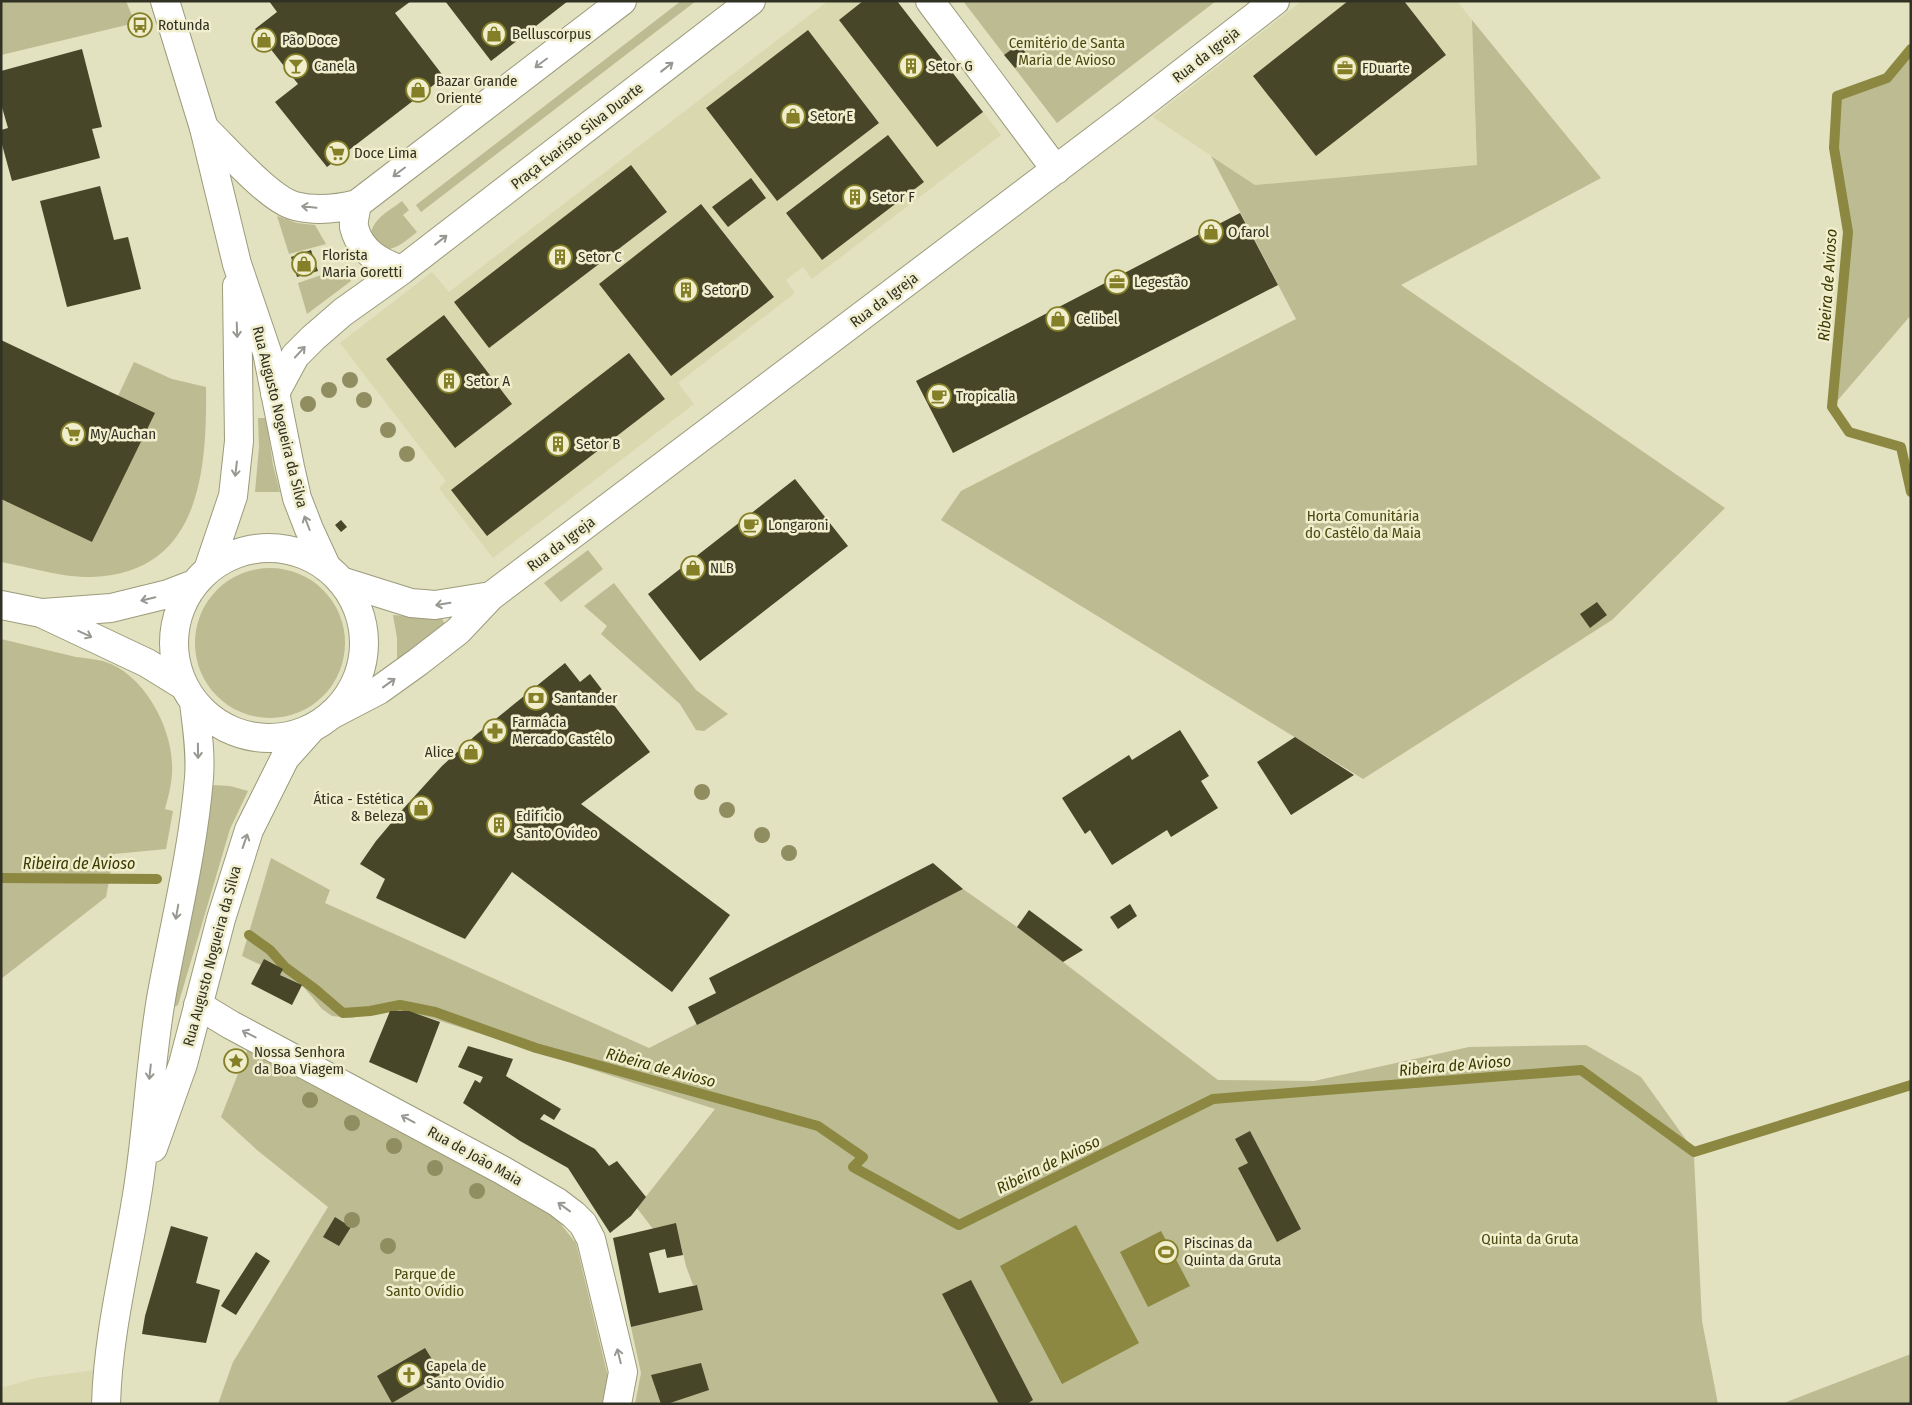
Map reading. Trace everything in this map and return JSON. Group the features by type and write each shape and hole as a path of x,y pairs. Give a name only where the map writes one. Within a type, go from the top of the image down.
{"street":[{"name":"Rua Augusto Nogueira da Silva","path":"137,1195 183,1064 224,910 249,830 285,758 342,704 354,685 360,672 364,639 360,615 350,592 334,574 309,529 297,498 267,352 237,264 204,128 165,1"},
{"path":"204,128 270,193 294,206 340,208 357,204 622,1"},
{"name":"Praça Evaristo Silva Duarte","path":"275,393 295,356 343,312 402,270 751,1"},
{"path":"930,1 1056,170"},
{"name":"Rua da Igreja","path":"321,722 379,690 418,662 458,631 492,596 1056,170 1275,1"},
{"path":"357,204 354,226 364,248 381,263 402,270"},
{"name":"Rua Augusto Nogueira da Silva","path":"106,1404 107,1368 137,1195 154,1039 190,842 199,776 198,736 188,693 176,662 175,630 184,599 201,577 232,496 239,441 237,264"},
{"name":"Rua da Igreja","path":"201,577 229,556 248,550 281,548 299,553 334,574 403,600 419,604 435,605 492,596"},
{"path":"41,613 111,608 168,594 201,577"},
{"path":"1,605 41,613 147,663 188,693 212,720 245,735 277,738 292,735 321,722"},
{"name":"Rua de João Maia","path":"198,1005 230,1025 502,1170 557,1202 574,1215 583,1224 591,1239 621,1363 623,1372 617,1404"}],"shaded area":[{"path":"828,1 897,1 1001,135 812,279 803,267 786,280 795,293 678,383 694,404 493,558 439,488 446,481 340,343 432,272 449,292"},
{"name":"FDuarte","path":"1302,1 1457,1 1472,20 1477,165 1255,185 1153,117"},
{"path":"1076,1225 1139,1343 1062,1384 1000,1266"},
{"path":"1161,1231 1190,1286 1148,1307 1120,1252"},
{"path":"102,1369 101,1404 1,1404 1,1388 36,1378"}],"green space":[{"path":"1,1 126,1 135,23 1,55"},
{"path":"681,1 696,1 421,212 416,205"},
{"name":"Cemitério de Santa Maria de Avioso","path":"963,1 1216,1 1057,123"},
{"name":"Horta Comunitária do Castêlo da Maia","path":"1472,20 1601,178 1401,285 1725,508 1612,620 1363,779 941,520 961,491 1296,319 1211,156 1255,185 1477,165"},
{"path":"1911,49 1911,315 1832,407 1848,232 1834,148 1837,96 1887,78"},
{"path":"402,201 409,210 403,215 417,232 397,246 384,249 371,238 374,226 381,216"},
{"path":"277,216 297,223 315,225 326,244 289,254"},
{"path":"342,268 351,281 307,314 298,283"},
{"path":"134,362 172,379 206,387 204,452 199,483 190,512 176,538 156,558 128,571 92,577 58,574 1,562 1,499 92,542 134,455 118,396"},
{"path":"258,418 266,418 273,465 280,492 255,492 259,447"},
{"path":"588,550 603,569 561,602 544,583"},
{"path":"270,568 299,574 323,590 339,614 345,643 339,672 323,696 299,712 270,718 241,712 217,696 201,672 195,643 201,614 217,590 241,574"},
{"path":"614,583 696,690 728,714 704,731 696,730 680,704 601,634 607,626 584,606"},
{"path":"393,615 442,619 444,624 397,660 397,638"},
{"path":"1,639 76,657 103,661 117,667 131,677 152,702 166,733 172,770 165,809 173,811 166,849 114,854 106,897 1,979"},
{"path":"211,785 230,786 248,791 230,829 178,1005 174,1007 172,1006"},
{"name":"Quinta da Gruta","path":"271,858 330,890 325,903 649,1048 963,889 1017,927 1218,1080 1314,1081 1469,1047 1586,1045 1641,1077 1692,1148 1688,1153 1694,1157 1702,1321 1718,1404 635,1404 641,1373 631,1327 703,1310 697,1285 693,1285 686,1266 676,1224 653,1229 637,1208 715,1109 409,1011 390,1011 351,1018 332,1016 322,1009 302,985 280,975 283,969 264,960 261,965 242,956"},
{"name":"Parque de Santo Ovídio","path":"249,1046 550,1211 576,1243 609,1381 604,1404 218,1404 233,1362 328,1207 257,1150 221,1117"},
{"path":"1911,1354 1911,1404 1782,1404 1789,1401"}],"building":[{"path":"269,1 411,1 395,13 444,77 327,167 275,102 298,84 255,29 277,12"},
{"path":"445,1 568,1 491,61"},
{"name":"Setor G","path":"863,1 897,1 983,112 937,147 839,20"},
{"path":"1348,1 1404,1 1446,55 1316,156 1253,76"},
{"name":"Setor E","path":"808,30 879,123 777,201 706,108"},
{"path":"1019,44 1029,57 1015,68 1004,55"},
{"path":"82,49 102,127 92,129 100,158 12,181 1,141 1,130 8,128 1,104 1,71"},
{"name":"Setor F","path":"888,135 924,182 822,260 786,213"},
{"name":"Setor C","path":"631,165 667,212 489,348 454,302"},
{"path":"751,178 766,198 728,227 712,207"},
{"path":"100,186 114,240 128,237 141,289 67,307 40,201"},
{"name":"Setor D","path":"701,204 774,297 671,376 599,284"},
{"path":"1240,213 1278,285 953,453 916,381"},
{"name":"Florista Maria Goretti","path":"311,250 318,271 297,277 291,257"},
{"name":"Setor A","path":"444,315 512,404 455,448 386,359"},
{"name":"My Auchan","path":"1,340 155,413 92,542 1,499"},
{"name":"Setor B","path":"629,353 665,399 487,536 451,490"},
{"path":"795,479 848,546 700,661 648,594"},
{"path":"341,520 347,527 341,532 335,525"},
{"path":"1597,602 1607,615 1590,628 1580,614"},
{"name":"Edifício Santo Ovídeo","path":"565,663 580,682 590,674 650,752 581,804 730,915 672,992 512,872 465,939 376,898 385,879 360,864 376,841 442,766 477,734"},
{"path":"1180,730 1209,776 1201,781 1218,808 1171,837 1167,830 1112,865 1090,830 1085,834 1062,798 1129,755 1132,760"},
{"path":"1295,737 1354,775 1291,815 1257,762"},
{"path":"933,863 963,889 697,1025 688,1007 716,993 709,978"},
{"path":"1130,904 1137,916 1118,929 1110,917"},
{"path":"1029,910 1083,950 1063,962 1017,927"},
{"path":"264,959 283,969 280,975 302,985 292,1005 251,984"},
{"path":"390,1011 409,1011 440,1022 417,1083 369,1062"},
{"path":"468,1046 513,1059 506,1076 561,1109 554,1120 544,1114 540,1119 595,1149 609,1166 617,1161 646,1197 631,1216 610,1233 568,1168 520,1141 463,1103 475,1080 480,1083 483,1077 458,1067"},
{"path":"1250,1131 1301,1229 1277,1242 1238,1168 1248,1163 1235,1139"},
{"path":"335,1217 351,1227 339,1246 323,1237"},
{"path":"676,1223 683,1255 667,1258 665,1249 649,1253 659,1293 697,1285 703,1310 631,1327 613,1238"},
{"path":"171,1226 208,1237 196,1283 220,1290 206,1343 142,1334 145,1316"},
{"path":"256,1252 270,1261 236,1315 221,1306"},
{"path":"971,1280 1033,1400 1027,1404 999,1404 942,1294"},
{"name":"Capela de Santo Ovídio","path":"425,1348 441,1374 392,1403 377,1376"},
{"path":"701,1363 709,1390 667,1404 661,1404 651,1375"}],"waterway":[{"name":"Ribeira de Avioso","path":"1911,49 1887,78 1837,96 1834,148 1848,232 1832,407 1849,432 1901,447 1911,492"},
{"name":"Ribeira de Avioso","path":"1,878 157,879"},
{"name":"Ribeira de Avioso","path":"249,935 270,950 285,967 343,1013 370,1011 400,1005 435,1012 536,1048 818,1126 863,1157 853,1167 959,1225 1213,1099 1581,1070 1694,1152 1911,1085"}],"place":[{"name":"Rotunda","path":"140,25"},
{"name":"Belluscorpus","path":"494,34"},
{"name":"Pão Doce","path":"264,40"},
{"name":"Canela","path":"296,66"},
{"name":"Setor G","path":"911,66"},
{"name":"FDuarte","path":"1345,68"},
{"name":"Bazar Grande Oriente","path":"418,90"},
{"name":"Setor E","path":"793,116"},
{"name":"Doce Lima","path":"337,153"},
{"name":"Setor F","path":"855,197"},
{"name":"O farol","path":"1211,232"},
{"name":"Setor C","path":"560,257"},
{"name":"Florista Maria Goretti","path":"304,264"},
{"name":"Legestão","path":"1117,282"},
{"name":"Setor D","path":"686,290"},
{"name":"Celibel","path":"1058,319"},
{"name":"Setor A","path":"449,381"},
{"name":"Tropicalia","path":"939,396"},
{"name":"My Auchan","path":"73,434"},
{"name":"Setor B","path":"558,444"},
{"name":"Longaroni","path":"751,525"},
{"name":"NLB","path":"693,568"},
{"name":"Santander","path":"536,698"},
{"name":"Farmácia Mercado Castêlo","path":"495,731"},
{"name":"Alice","path":"471,752"},
{"name":"Ática - Estética & Beleza","path":"421,808"},
{"name":"Edifício Santo Ovídeo","path":"499,825"},
{"name":"Nossa Senhora da Boa Viagem","path":"236,1061"},
{"name":"Piscinas da Quinta da Gruta","path":"1166,1252"},
{"name":"Capela de Santo Ovídio","path":"409,1375"}]}
